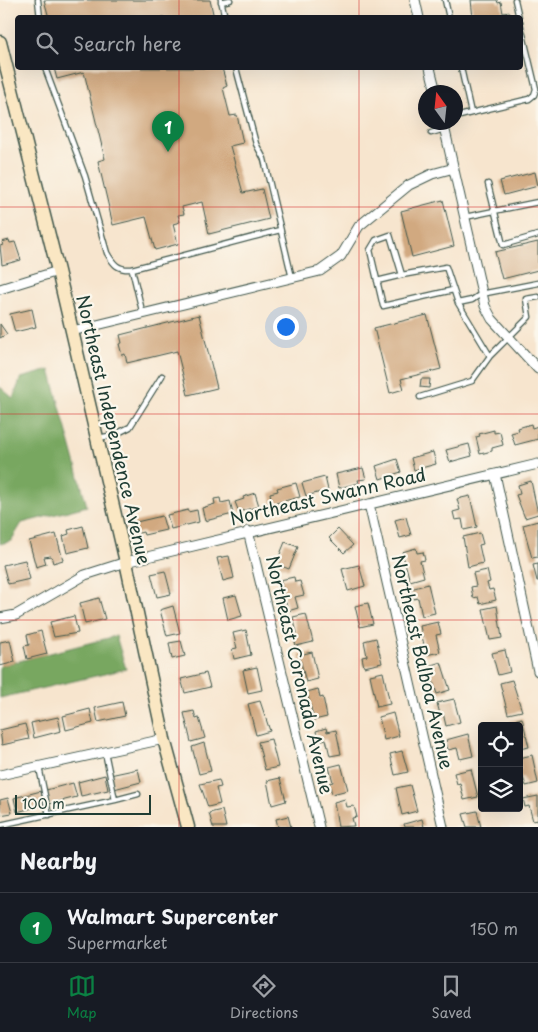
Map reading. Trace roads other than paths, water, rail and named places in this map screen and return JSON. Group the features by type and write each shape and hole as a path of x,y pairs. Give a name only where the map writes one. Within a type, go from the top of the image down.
{"street":[{"path":"415,0 418,15"},
{"name":"Northeast Independence Avenue","path":"0,42 5,86 58,271 126,562 164,739 188,827"},
{"path":"430,70 434,85"},
{"path":"445,130 466,217 481,294 492,319 507,337 528,355 538,369"},
{"path":"72,331 320,271 341,256 359,226 409,185 432,174 454,168"},
{"path":"0,288 58,271"},
{"name":"Northeast Swann Road","path":"0,618 16,614 85,575 126,562 248,531 538,464"},
{"path":"495,474 538,671"},
{"name":"Northeast Balboa Avenue","path":"369,504 443,827"},
{"name":"Northeast Coronado Avenue","path":"248,531 319,827"},
{"path":"0,775 164,739"}],"lane":[{"path":"38,0 40,15"},
{"path":"224,15 221,1 230,0"},
{"path":"445,0 448,15"},
{"path":"515,0 518,15"},
{"path":"463,115 529,99 534,95 536,89 523,35"},
{"path":"46,70 85,176 107,254 114,265 122,270 132,269 280,230"},
{"path":"237,70 256,144 264,159 292,279"},
{"path":"461,70 471,113"},
{"path":"431,133 437,130"},
{"path":"488,184 503,245 538,236"},
{"path":"466,217 538,202"},
{"path":"402,275 390,235 376,240 370,250 383,306 453,290"},
{"path":"377,281 446,267 458,303 490,356"},
{"path":"132,269 143,315"},
{"path":"458,303 472,300 481,294 538,283"},
{"path":"420,397 472,381 490,356 529,317 526,300 538,297"},
{"path":"97,438 114,435 130,427 162,376"},
{"path":"105,752 115,800"},
{"path":"39,766 49,815"},
{"path":"0,825 138,794"}],"place":[{"name":"Walmart Supercenter","path":"168,152"}]}
